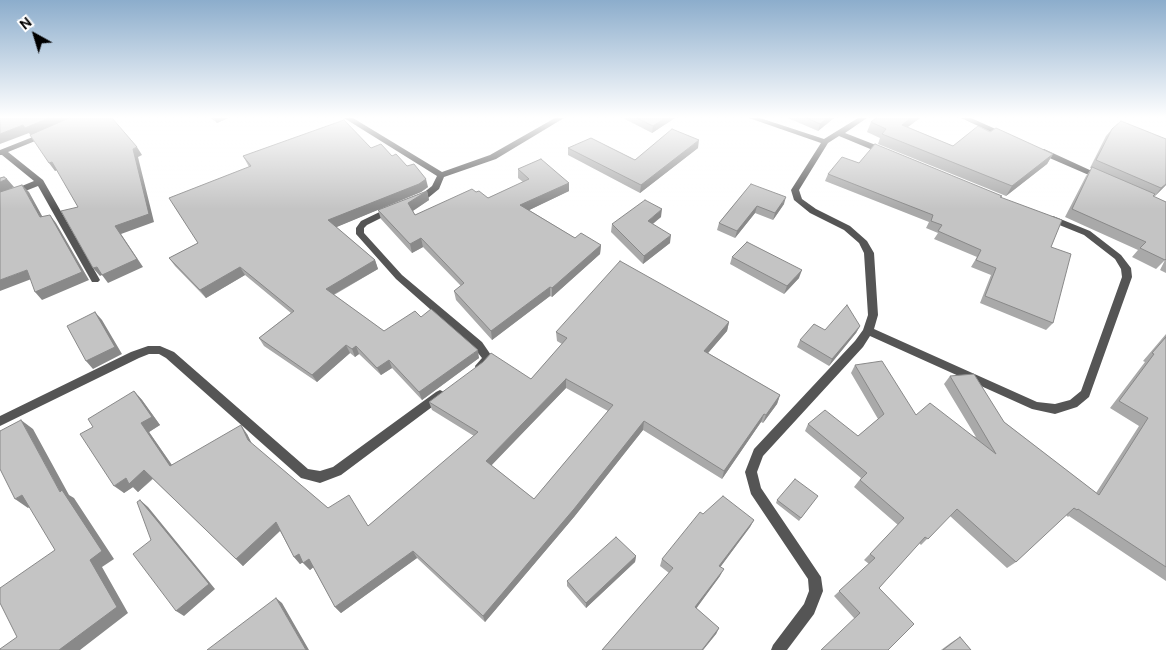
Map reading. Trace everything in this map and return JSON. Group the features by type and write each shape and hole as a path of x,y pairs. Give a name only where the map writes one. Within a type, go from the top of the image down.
{"street":[{"path":"397,148 441,175"},
{"path":"472,372 488,358 478,345 399,277 360,234 360,228 364,223 425,196 436,187 441,175 493,157 508,148"},
{"path":"778,650 809,608 816,591 814,577 755,490 752,472 758,453 868,331 873,315 869,253 863,241 847,228 813,211 798,200 795,190 821,148"},
{"path":"876,148 895,156"},
{"path":"1037,149 1107,180"},
{"path":"1,153 40,182 95,280"},
{"path":"0,198 40,182"},
{"path":"868,331 1036,406 1055,409 1073,404 1085,394 1127,277 1126,268 1118,257 1087,233 1043,216"},
{"path":"0,421 135,355 148,350 160,350 170,356 304,474 320,477 337,471 448,389"}],"building":[{"path":"39,148 134,148 149,214 115,226 137,259 102,275 97,267 93,268 61,211 78,207 52,162 49,163"},
{"path":"265,148 385,148 392,156 396,154 407,166 414,164 426,179 419,184 328,220 375,260 326,289 384,331 415,311 421,317 431,309 478,350 419,392 389,360 377,368 356,346 352,349 346,345 312,375 259,338 294,311 240,267 200,290 169,258 198,243 169,198 251,166 243,156"},
{"path":"569,148 612,148 635,160 649,148 688,148 641,185"},
{"path":"871,148 886,148 1002,196 1000,197 1062,220 1051,247 1071,254 1053,323 985,296 996,268 976,260 981,250 938,231 942,225 931,221 933,215 828,174 842,157 859,163"},
{"path":"918,148 1041,148 1053,154 1012,186"},
{"path":"1102,148 1166,148 1166,184 1161,188 1096,160"},
{"path":"541,159 569,183 520,205 575,238 581,233 601,245 552,288 550,287 491,331 454,291 464,283 421,238 410,244 378,210 427,191 408,203 415,215 472,189 476,192 479,191 488,198 529,179 518,169"},
{"path":"1092,167 1155,194 1153,196 1166,202 1165,260 1140,248 1146,242 1072,209"},
{"path":"4,177 7,179 0,182 0,178"},
{"path":"751,184 786,197 775,213 757,206 737,231 719,223"},
{"path":"22,185 40,217 50,215 82,272 35,292 27,270 0,280 0,192"},
{"path":"645,200 662,209 648,221 671,235 644,256 612,224"},
{"path":"747,242 802,270 787,286 732,257"},
{"path":"620,261 729,322 704,351 780,395 766,415 764,414 724,471 644,421 574,509 483,616 413,551 335,607 309,559 303,563 299,554 294,557 276,522 236,559 144,470 129,484 126,478 114,486 80,434 93,427 88,419 134,391 152,417 141,423 170,466 241,425 248,440 328,508 349,495 368,526 478,432 429,402 483,362 491,353 531,379 567,338 556,332","holes":["566,379 613,405 534,499 486,461"]},
{"path":"847,305 860,326 832,359 800,340 814,324 825,330"},
{"path":"95,312 115,347 86,361 67,326"},
{"path":"1166,337 1166,567 1074,508 1016,562 957,509 928,539 925,537 879,588 914,624 888,650 821,650 860,613 839,591 875,558 870,554 904,518 860,480 867,473 808,424 825,410 858,436 884,414 855,365 882,361 916,415 930,403 996,454 950,376 974,374 1004,422 1099,495 1148,418 1119,401 1154,354 1152,353"},
{"path":"21,420 60,492 62,490 102,551 90,560 117,607 59,650 0,650 17,637 0,603 0,588 55,550 22,495 15,499 0,469 0,431"},
{"path":"795,479 818,496 801,518 777,500"},
{"path":"723,496 754,520 719,566 724,569 695,607 719,628 702,650 602,650 673,568 662,559 700,512 703,514"},
{"path":"140,500 209,584 176,611 133,554 151,540 137,502"},
{"path":"616,537 636,556 586,603 567,581"},
{"path":"276,598 306,650 207,650"},
{"path":"960,637 971,650 943,650"}]}
